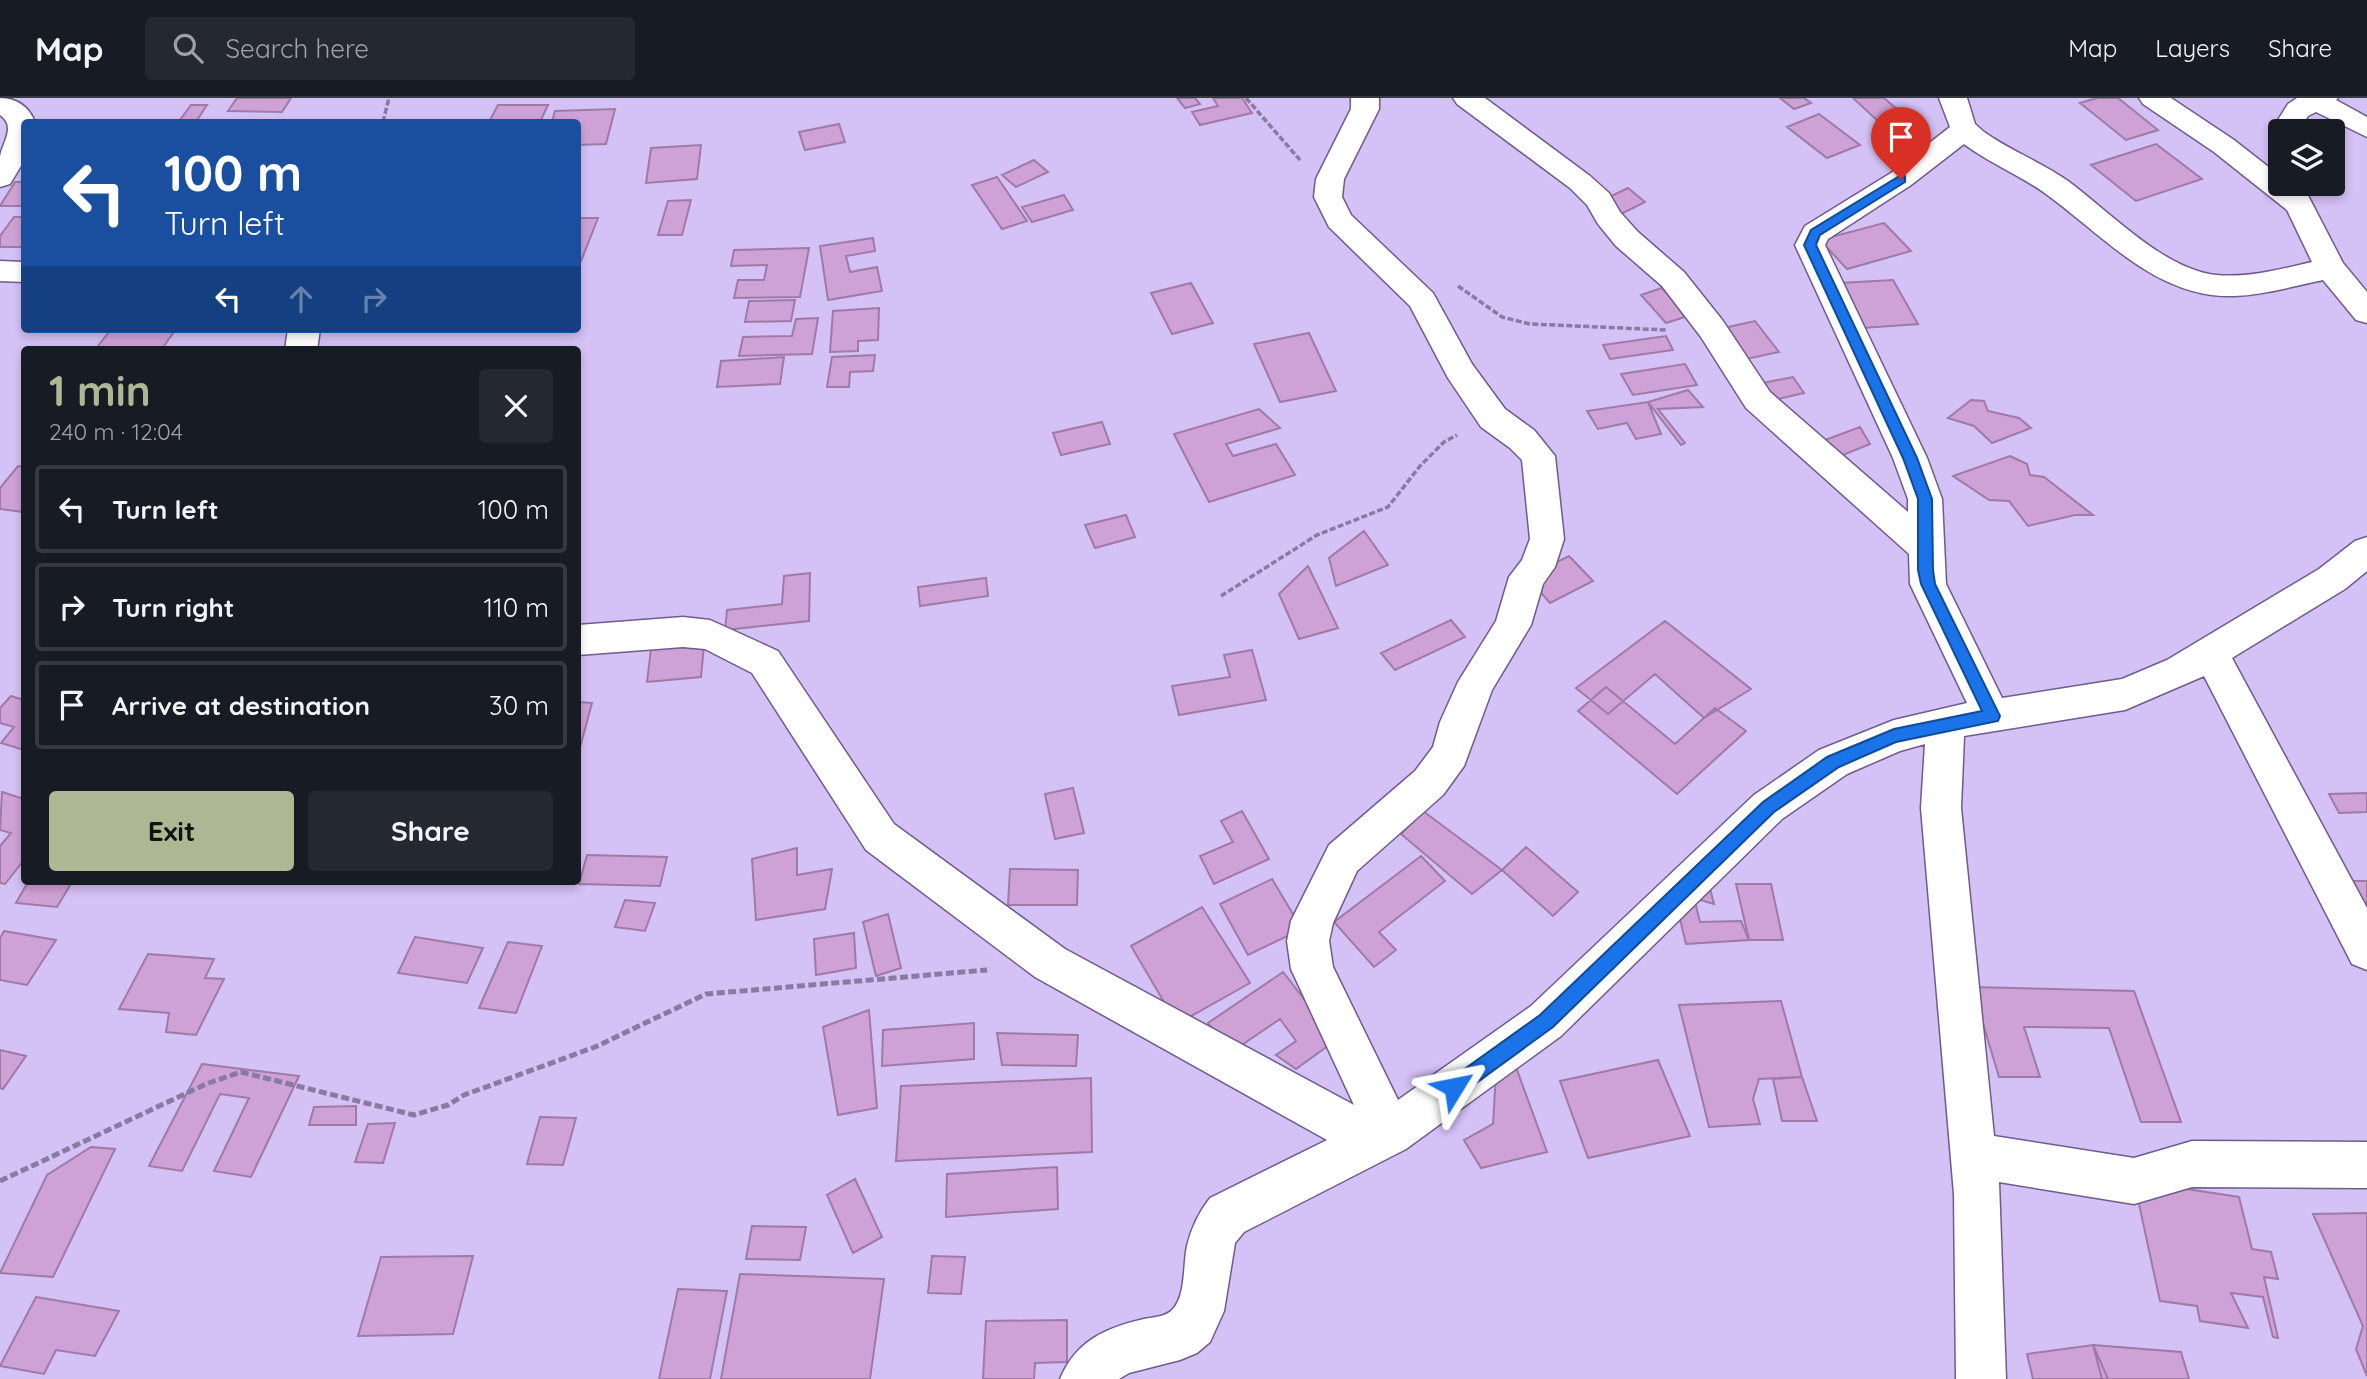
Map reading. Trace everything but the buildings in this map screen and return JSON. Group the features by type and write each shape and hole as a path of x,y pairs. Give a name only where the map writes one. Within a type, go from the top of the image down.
{"street":[{"path":"1365,98 1366,109 1330,179 1328,197 1339,220 1422,300 1459,370 1493,418 1522,439 1538,456 1547,540 1537,567 1527,577 1513,625 1477,681 1460,722 1451,754 1429,783 1343,858 1311,921 1308,941 1312,969 1382,1137"},
{"path":"1467,98 1590,191 1627,239 1673,279 1712,330 1758,400 1925,547"},
{"path":"1952,98 1964,130 1979,142 2036,173 2075,201 2118,239 2152,261 2200,282 2244,285 2330,268"},
{"path":"2153,98 2268,177"},
{"path":"2292,119 2298,110 2318,99 2367,128"},
{"path":"0,104 19,117 21,122"},
{"path":"1964,130 1901,179 1815,233 1810,245 1910,458 1925,499 1925,570 1932,596 1992,716"},
{"path":"0,178 21,143"},
{"path":"2294,196 2330,268 2367,312"},
{"path":"0,271 21,272"},
{"path":"1085,1379 1098,1362 1110,1353 1180,1336 1190,1330 1196,1320 1203,1294 1209,1244 1218,1223 1227,1214 1382,1137 1546,1021 1768,807 1833,762 1894,736 1946,723 2125,694 2180,671 2332,579 2367,551"},
{"path":"581,640 683,632 710,635 765,662 880,837 1050,963 1382,1137"},
{"path":"2210,652 2367,950"},
{"path":"1946,723 1941,808 1977,1194 1980,1379"},
{"path":"1972,1155 2134,1181 2192,1164 2367,1165"}],"path":[{"path":"384,119 389,98"},
{"path":"1246,98 1279,134 1328,197"},
{"path":"1449,281 1502,317 1530,324 1614,330 1712,330"},
{"path":"1221,596 1317,535 1388,506 1420,466 1444,442 1493,418"},
{"path":"0,1181 174,1101 210,1081 241,1072 414,1115 448,1105 464,1095 595,1046 706,994 740,989 922,977 1050,963"}],"route":[{"path":"1454,1087 1546,1021 1768,807 1833,762 1894,736 1946,723 1992,716 1928,584 1925,570 1925,499 1910,458 1810,245 1815,233 1901,179"}]}
